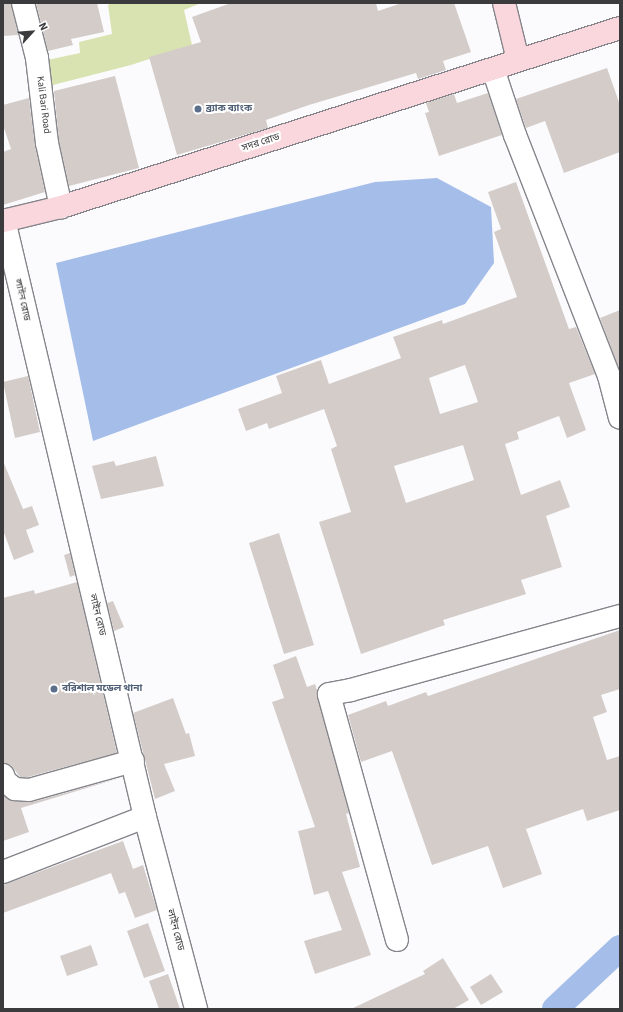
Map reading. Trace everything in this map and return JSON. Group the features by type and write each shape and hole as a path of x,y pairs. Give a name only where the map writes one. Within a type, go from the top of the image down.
{"main road":[{"path":"504,3 518,60"},
{"name":"সদর রোড","path":"4,220 61,207 620,28"}],"street":[{"name":"Kali Bari Road","path":"23,3 37,58 47,143 61,207"},
{"path":"493,69 515,135 609,376 620,418"},
{"name":"লাইন রোড","path":"4,220 145,817 196,1009"},
{"path":"397,940 328,694 366,686 620,616"},
{"path":"3,775 5,781 15,789 29,790 133,762"},
{"path":"3,872 145,817"}],"green space":[{"path":"112,3 201,3 184,10 192,45 131,65 49,86 47,60 80,53 79,42 112,34 108,5"}],"water":[{"path":"437,178 491,207 494,263 465,304 93,441 56,263 375,182"}],"building":[{"path":"3,3 11,3 18,35 3,36"},
{"path":"36,3 97,3 104,32 71,39 73,45 48,51"},
{"path":"231,3 376,3 378,11 402,3 454,3 471,52 443,61 446,70 418,79 416,73 309,105 266,120 268,128 177,155 149,57 201,42 192,17"},
{"path":"607,68 620,105 620,152 564,173 545,121 526,128 516,99"},
{"path":"115,76 139,168 69,186 59,141 54,91"},
{"path":"488,93 502,135 439,156 425,113 429,112 426,103 454,94 457,103"},
{"path":"29,98 35,146 45,192 3,205 3,152 11,149 3,125 3,105"},
{"path":"516,182 569,329 576,327 595,374 569,383 586,430 567,438 559,416 517,432 519,439 505,444 521,495 560,480 570,507 546,516 562,567 521,580 526,594 443,620 445,625 361,654 319,522 351,512 331,449 337,446 324,409 269,429 267,423 246,431 238,409 282,393 276,376 321,360 329,384 401,358 393,337 442,320 443,324 517,297 494,232 501,229 488,192","holes":["465,365 478,402 440,414 429,378","463,445 474,480 406,503 394,466"]},
{"path":"620,310 620,365 618,366 600,318"},
{"path":"28,376 40,432 15,438 3,382"},
{"path":"156,456 164,486 101,499 92,466 114,461 116,466"},
{"path":"3,461 23,509 32,506 39,525 26,530 34,552 14,560 3,530"},
{"path":"279,533 314,645 284,654 249,543"},
{"path":"70,553 75,575 70,577 64,555"},
{"name":"বরিশাল মডেল থানা","path":"77,582 117,753 28,777 20,777 11,765 3,763 3,598 34,590 35,594"},
{"path":"113,601 124,627 114,631 107,603"},
{"path":"620,630 620,689 601,695 607,712 593,717 607,760 620,756 620,810 587,821 583,809 526,829 542,874 503,888 488,846 432,865 392,751 361,762 348,715 386,701 388,706 426,692 428,696"},
{"path":"296,656 307,687 315,684 349,813 346,814 360,867 342,872 371,955 315,974 304,941 342,930 328,891 314,895 298,831 315,827 272,702 284,698 273,665"},
{"path":"173,698 186,734 189,733 195,756 164,764 175,791 155,799 133,713"},
{"path":"123,777 21,808 29,832 3,841 3,795 14,801 32,802"},
{"path":"123,841 133,869 143,865 157,910 135,918 125,892 119,894 111,873 3,913 3,885"},
{"path":"148,923 165,971 144,978 127,931"},
{"path":"91,945 98,965 67,976 60,956"},
{"path":"443,958 469,1000 453,1009 351,1009 425,974 423,971"},
{"path":"168,974 180,1009 159,1009 149,981"},
{"path":"491,974 503,992 481,1005 470,987"}],"waterway":[{"path":"555,1009 620,948"}],"place":[{"name":"ব্র্যাক ব্যাংক","path":"198,109"},
{"name":"বরিশাল মডেল থানা","path":"54,689"}]}
